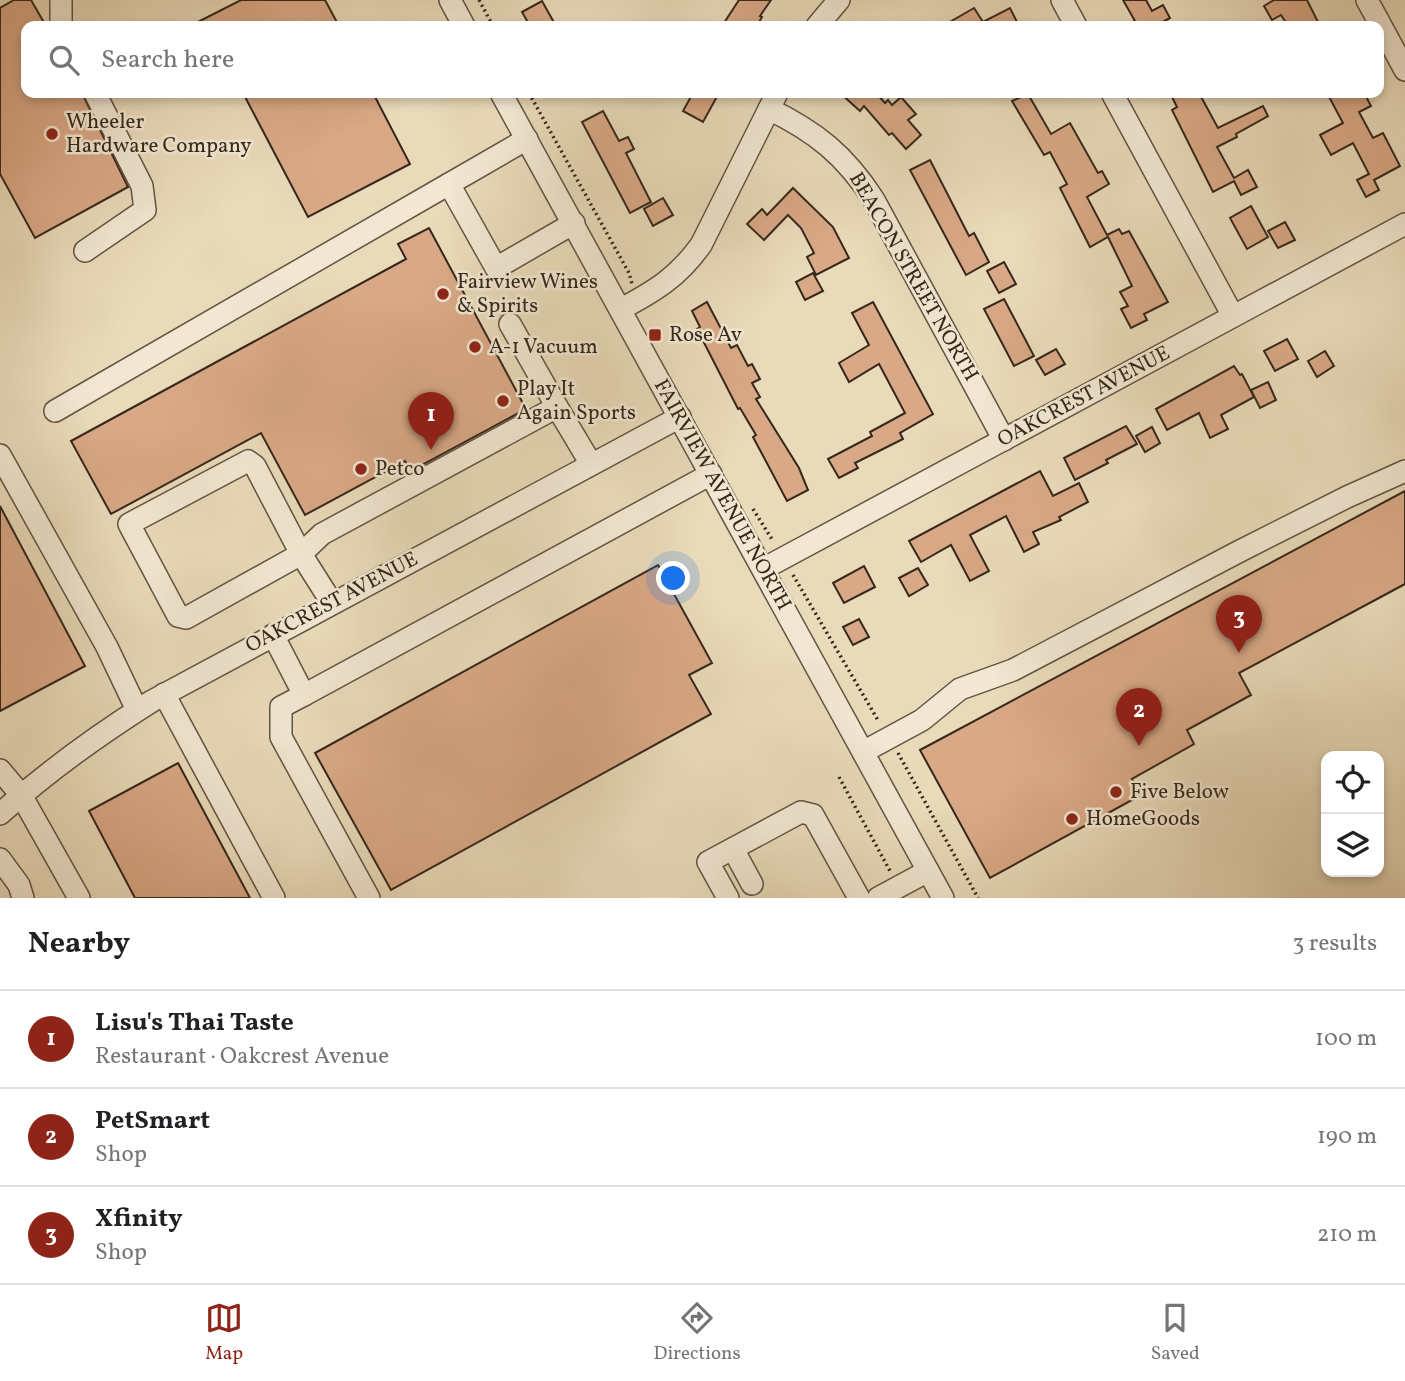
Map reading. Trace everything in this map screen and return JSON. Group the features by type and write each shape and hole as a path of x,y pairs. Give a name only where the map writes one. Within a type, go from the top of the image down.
{"street":[{"path":"61,0 61,21"},
{"path":"450,0 461,21"},
{"path":"821,21 839,0"},
{"path":"1062,0 1073,21"},
{"path":"1367,0 1378,21"},
{"path":"1384,31 1405,70"},
{"path":"85,251 145,210 142,186 98,98"},
{"name":"FAIRVIEW AVENUE NORTH","path":"504,98 574,223 629,304 680,417 943,898"},
{"path":"1115,98 1234,316"},
{"path":"629,304 671,279 688,263 701,245 773,101"},
{"name":"BEACON STREET NORTH","path":"773,101 839,153 858,176 874,200 1004,440"},
{"path":"55,411 527,139"},
{"path":"449,184 495,268 574,223"},
{"name":"OAKCREST AVENUE","path":"763,569 1405,224"},
{"path":"510,324 591,464"},
{"path":"332,603 301,554 255,466 248,461 129,524 178,616 186,618 301,554 322,534 557,407"},
{"name":"OAKCREST AVENUE","path":"0,814 90,741 163,694 680,417"},
{"path":"0,455 107,647 137,710"},
{"path":"863,752 922,720 960,689 1013,670 1240,551 1405,471"},
{"path":"369,898 281,737 281,707 711,474"},
{"path":"272,635 304,695"},
{"path":"163,694 274,898"},
{"path":"0,770 21,795 79,898"},
{"path":"727,898 708,862 801,812 813,815 859,898"},
{"path":"733,849 752,884"},
{"path":"0,859 19,885 23,898"},
{"path":"878,898 928,871"}],"path":[{"path":"479,0 490,21"},
{"path":"532,98 629,274 629,304"},
{"path":"751,506 889,738 978,898"},
{"path":"839,777 898,887"}],"building":[{"name":"Wheeler Hardware Company","path":"14,0 31,0 43,21 21,21 21,98 84,98 128,187 35,238 0,174 0,8"},
{"path":"241,0 325,0 336,21 200,21"},
{"path":"739,0 771,0 760,16 760,21 725,21"},
{"path":"1123,0 1146,0 1152,11 1163,5 1170,18 1164,21 1135,21"},
{"path":"1274,0 1307,0 1318,21 1285,21 1281,15 1272,20 1264,6"},
{"path":"542,1 553,21 527,21 522,12"},
{"path":"974,8 982,21 952,21"},
{"path":"1010,8 1016,21 985,21"},
{"path":"246,98 376,98 410,164 308,217"},
{"path":"690,98 716,98 703,122 683,111"},
{"path":"846,98 880,98 885,103 888,100 892,105 902,98 916,114 908,120 921,135 906,149 892,133 889,135 864,106 860,111"},
{"path":"1030,98 1051,134 1070,123 1098,173 1102,171 1109,184 1087,197 1107,235 1119,229 1122,234 1129,231 1168,302 1144,314 1147,320 1131,328 1121,309 1128,306 1120,292 1132,286 1108,237 1090,247 1060,188 1067,184 1050,152 1044,155 1012,101"},
{"path":"1172,98 1202,98 1218,128 1263,106 1268,116 1217,147 1234,178 1248,170 1257,187 1241,195 1234,181 1213,192 1172,110 1177,107"},
{"path":"1330,98 1367,98 1371,106 1359,112 1373,138 1383,133 1400,166 1374,180 1379,190 1366,197 1357,180 1369,174 1353,143 1331,155 1320,135 1343,123"},
{"path":"603,111 619,141 628,137 634,149 626,153 651,202 630,213 582,122"},
{"path":"930,160 969,236 974,233 989,262 966,275 910,170"},
{"path":"793,188 833,227 849,258 816,275 807,257 814,253 801,228 788,215 764,240 747,224 762,209 767,215"},
{"path":"663,198 673,215 653,226 644,209"},
{"path":"1251,206 1268,237 1247,249 1230,218"},
{"path":"1285,222 1295,240 1278,248 1268,231"},
{"path":"429,228 526,409 411,471 405,461 305,515 261,433 111,514 71,441 406,259 398,244"},
{"path":"1004,262 1016,284 999,293 987,271"},
{"path":"813,273 823,291 805,300 796,282"},
{"path":"1004,299 1034,356 1014,366 984,309"},
{"path":"707,302 731,348 737,345 748,366 752,364 760,379 752,383 760,397 756,399 799,468 808,490 787,501 753,437 756,435 740,408 738,409 697,329 700,327 692,311"},
{"path":"873,302 933,414 900,433 903,439 855,463 858,468 839,478 828,459 872,436 870,432 905,413 879,364 849,382 839,363 869,345 852,313"},
{"path":"1287,339 1298,359 1275,371 1264,351"},
{"path":"1056,349 1065,364 1045,375 1036,360"},
{"path":"1325,351 1334,366 1317,377 1308,361"},
{"path":"1234,366 1240,375 1242,374 1254,397 1221,415 1228,429 1210,438 1199,413 1167,430 1156,409"},
{"path":"1268,382 1276,400 1260,408 1251,390"},
{"path":"1126,426 1137,444 1075,480 1064,458"},
{"path":"1152,427 1160,443 1145,452 1136,436"},
{"path":"1040,471 1053,496 1079,483 1088,502 1059,517 1061,520 1033,532 1039,544 1024,552 1006,516 970,535 989,571 970,581 951,545 921,562 909,541"},
{"path":"1405,491 1405,584 1239,673 1251,695 1187,730 1194,744 1132,779 1141,795 990,878 920,750"},
{"path":"0,506 85,666 0,711"},
{"path":"658,565 712,663 689,675 711,714 391,890 315,753"},
{"path":"864,566 875,587 844,603 833,583"},
{"path":"918,568 928,585 909,596 899,578"},
{"path":"859,619 869,637 853,645 843,627"},
{"path":"178,763 250,898 135,898 89,811"}],"place":[{"name":"Wheeler Hardware Company","path":"52,134"},
{"name":"Fairview Wines & Spirits","path":"443,294"},
{"name":"Rose Av","path":"655,335"},
{"name":"A-1 Vacuum","path":"475,347"},
{"name":"Play It Again Sports","path":"503,401"},
{"name":"Lisu's Thai Taste","path":"431,450"},
{"name":"Petco","path":"361,469"},
{"name":"Xfinity","path":"1239,653"},
{"name":"PetSmart","path":"1139,746"},
{"name":"Five Below","path":"1116,792"},
{"name":"HomeGoods","path":"1072,819"}]}
